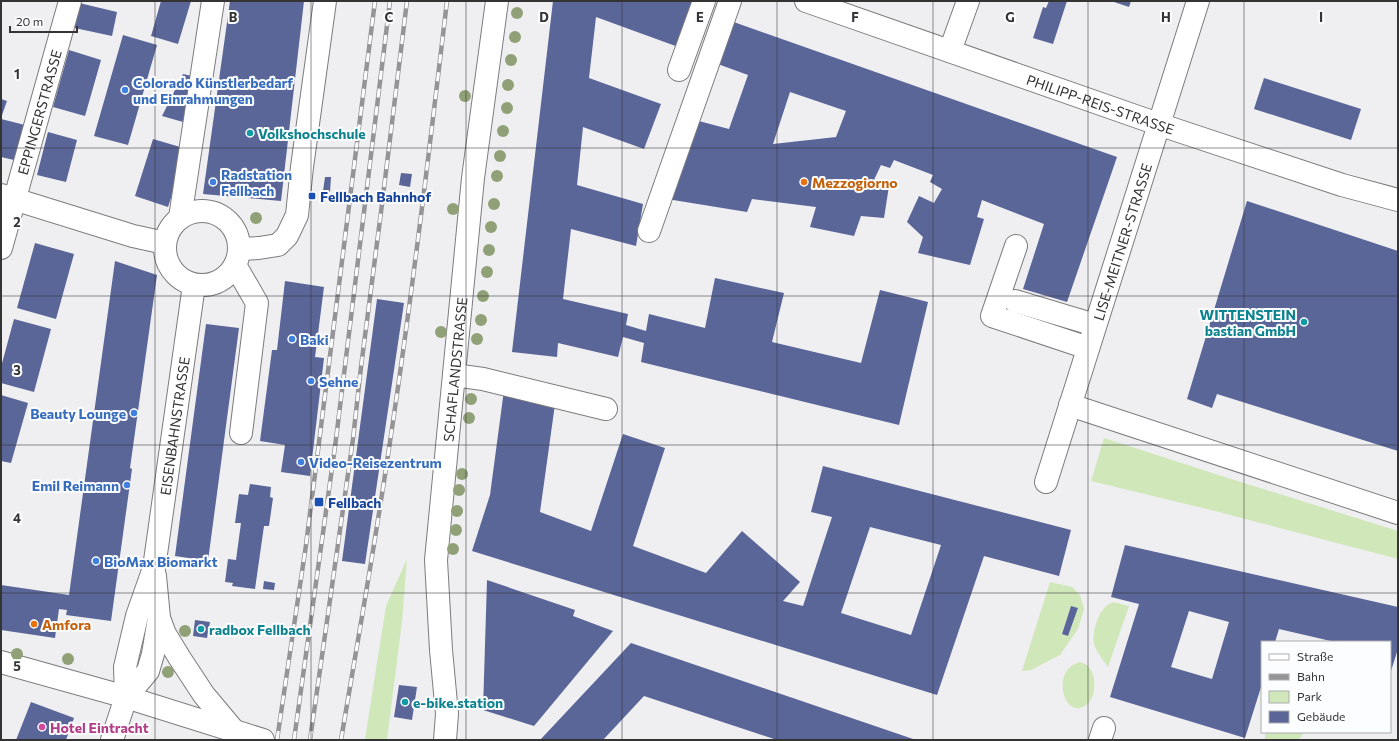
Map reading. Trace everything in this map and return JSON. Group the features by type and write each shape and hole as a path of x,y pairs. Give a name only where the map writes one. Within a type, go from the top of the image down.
{"street":[{"name":"EPPINGERSTRASSE","path":"1,248 8,197 70,1"},
{"path":"180,218 213,1"},
{"path":"237,257 259,248 278,245 287,236 297,215 302,167 325,1"},
{"name":"SCHAFLANDSTRASSE","path":"445,740 447,714 441,650 436,560 458,348 473,178 497,1"},
{"path":"679,70 704,1"},
{"path":"650,231 730,1"},
{"name":"PHILIPP-REIS-STRASSE","path":"806,1 1158,124 1342,185 1398,200"},
{"path":"944,49 952,1"},
{"path":"944,49 968,1"},
{"name":"LISE-MEITNER-STRASSE","path":"1046,482 1198,1"},
{"path":"8,197 133,236 165,243"},
{"path":"204,211 216,214 226,220 234,230 238,241 237,257 227,275 217,282 205,285 194,285 181,279 172,270 166,259 165,243 172,226 180,218 192,213 204,211"},
{"path":"1016,246 992,316 1088,348"},
{"path":"237,257 257,303 241,433"},
{"name":"EISENBAHNSTRASSE","path":"126,697 126,667 137,616 154,568 194,285"},
{"path":"1015,301 1095,325"},
{"path":"454,375 483,379 606,409"},
{"path":"1070,405 1398,512"},
{"name":"EISENBAHNSTRASSE","path":"126,697 148,671 153,654 159,618 154,568"},
{"path":"159,618 179,657 204,695 235,732"},
{"path":"1,662 126,697 263,740"},
{"path":"112,740 126,697"}],"green space":[{"path":"1104,438 1398,531 1398,559 1215,511 1091,481"},
{"path":"407,559 402,622 387,740 367,740 365,739 386,606"},
{"path":"1050,582 1072,587 1080,595 1084,609 1078,629 1060,655 1031,670 1022,671","holes":["1071,606 1078,608 1068,636 1062,633"]},
{"path":"1113,602 1129,606 1108,667 1097,651 1094,635 1097,621 1101,612"},
{"path":"1080,662 1087,665 1091,671 1094,689 1093,696 1090,701 1080,708 1073,707 1068,703 1063,689 1063,680 1066,672 1071,666"},
{"path":"1265,733 1303,733 1298,740 1265,740"}],"building":[{"path":"161,1 191,1 178,44 151,36"},
{"name":"Volkshochschule","path":"230,1 304,1 281,201 203,194"},
{"path":"553,1 695,1 681,48 596,17 589,78 661,104 644,149 583,127 577,185 643,204 636,246 571,229 563,299 628,314 626,325 646,331 649,314 705,328 715,278 784,293 772,342 861,363 880,290 928,302 899,425 641,362 644,343 623,337 618,357 558,343 557,357 512,352"},
{"path":"1049,1 1067,1 1053,44 1033,38 1043,7 1046,8"},
{"path":"1111,1 1131,1 1129,7"},
{"path":"75,2 117,12 112,36 70,27"},
{"path":"728,20 1117,157 1067,302 1023,289 1044,224 982,200 977,217 984,219 970,265 918,253 923,237 907,222 919,196 934,203 942,189 930,182 933,175 894,160 890,168 881,165 873,182 889,186 884,218 861,216 854,236 810,227 816,207 752,199 747,212 667,199 695,120 729,129 748,75 715,63","holes":["790,92 846,111 836,137 773,144"]},
{"name":"Colorado Künstlerbedarf und Einrahmungen","path":"123,35 157,45 128,145 94,136"},
{"path":"69,50 101,60 85,116 53,107"},
{"path":"183,74 196,77 190,124 162,116"},
{"path":"1264,78 1361,109 1351,140 1254,109"},
{"path":"1,99 7,101 1,118"},
{"path":"1,119 25,125 14,160 1,157"},
{"path":"48,132 77,140 66,182 37,175"},
{"path":"153,139 187,149 168,207 135,196"},
{"path":"401,173 412,174 410,187 399,185"},
{"path":"325,177 331,177 330,192 323,191"},
{"name":"WITTENSTEIN bastian GmbH","path":"1247,201 1398,251 1398,451 1217,394 1212,408 1187,399"},
{"path":"35,243 74,254 56,319 17,308"},
{"path":"115,261 157,275 130,468 132,469 111,621 66,615 67,610 59,609 55,638 1,630 1,585 69,595"},
{"path":"285,281 324,287 315,357 324,358 310,476 281,472 285,445 260,441 272,350 277,350"},
{"path":"377,299 404,303 365,564 342,561"},
{"path":"14,319 51,329 34,392 1,383 1,367"},
{"path":"206,324 239,328 208,561 175,556"},
{"path":"504,390 556,397 540,512 591,531 623,434 665,448 633,546 706,573 742,531 800,582 783,601 803,606 832,517 811,512 823,466 1071,530 1059,576 984,556 937,695 472,551 490,495","holes":["870,527 941,545 911,635 841,613"]},
{"path":"1,395 28,403 11,463 1,461"},
{"path":"250,484 271,487 270,497 273,498 269,526 264,526 255,589 232,586 233,583 225,582 228,559 236,560 241,523 235,523 239,494 248,495"},
{"path":"1125,545 1398,607 1398,649 1391,671 1391,641 1331,641 1279,629 1275,641 1261,641 1261,687 1245,738 1110,697 1139,604 1111,597","holes":["1189,611 1229,622 1212,679 1171,667"]},
{"path":"487,580 575,610 573,616 613,631 534,726 483,710"},
{"path":"264,581 275,583 274,590 263,589"},
{"path":"1071,606 1078,608 1068,636 1062,634"},
{"name":"radbox Fellbach","path":"195,620 210,622 207,638 193,636"},
{"path":"631,643 916,740 777,740 644,696 603,740 540,740"},
{"name":"e-bike.station","path":"399,685 417,687 412,720 394,717"},
{"path":"31,702 74,718 66,740 16,740"}],"railway":[{"path":"277,740 306,545 375,1"},
{"path":"294,740 335,447 390,1"},
{"path":"310,740 353,439 407,1"},
{"path":"341,740 377,526 396,398 447,1"}],"place":[{"name":"Colorado Künstlerbedarf und Einrahmungen","path":"125,90"},
{"name":"Volkshochschule","path":"250,133"},
{"name":"Radstation Fellbach","path":"213,182"},
{"name":"Mezzogiorno","path":"804,182"},
{"name":"Fellbach Bahnhof","path":"312,196"},
{"name":"WITTENSTEIN bastian GmbH","path":"1304,322"},
{"name":"Baki","path":"292,339"},
{"name":"Sehne","path":"311,381"},
{"name":"Beauty Lounge","path":"134,413"},
{"name":"Video-Reisezentrum","path":"301,462"},
{"name":"Emil Reimann","path":"127,485"},
{"name":"Fellbach","path":"319,502"},
{"name":"BioMax Biomarkt","path":"96,561"},
{"name":"Amfora","path":"34,624"},
{"name":"radbox Fellbach","path":"201,629"},
{"name":"e-bike.station","path":"405,702"},
{"name":"Hotel Eintracht","path":"42,727"}]}
